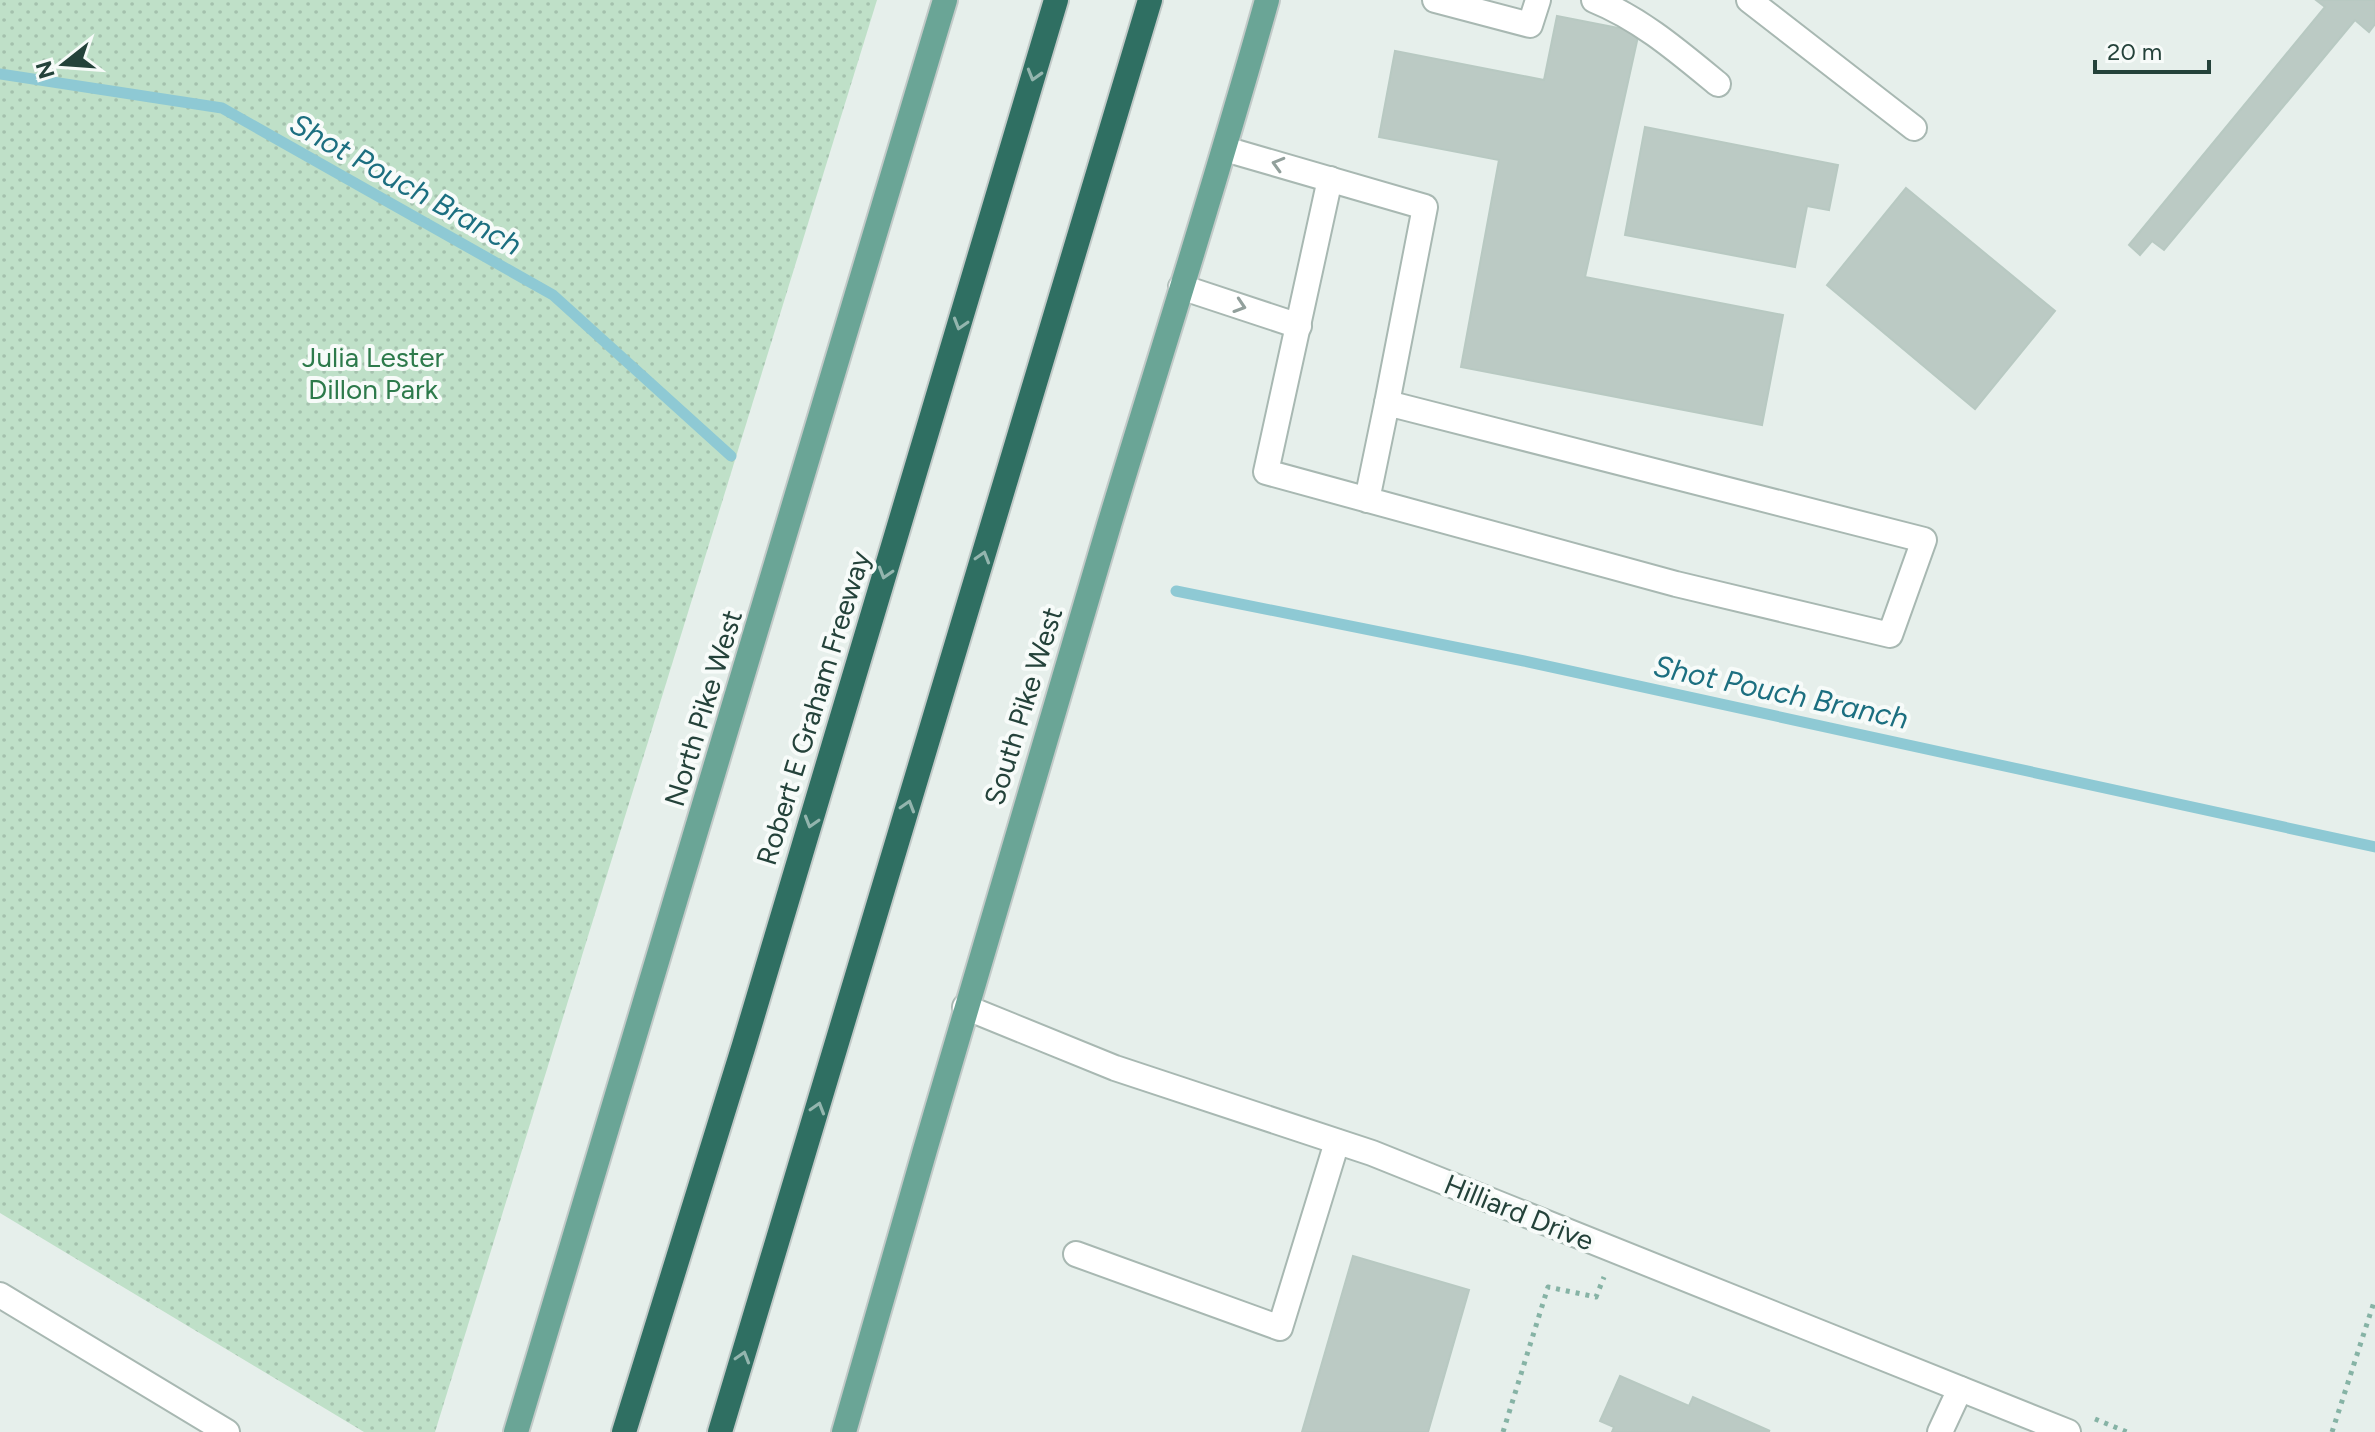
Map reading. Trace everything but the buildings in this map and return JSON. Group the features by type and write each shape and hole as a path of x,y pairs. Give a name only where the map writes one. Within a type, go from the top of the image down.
{"highway":[{"name":"Robert E Graham Freeway","path":"624,1432 744,1045 1056,0"},
{"path":"720,1432 1150,0"}],"main road":[{"name":"North Pike West","path":"516,1432 945,0"},
{"name":"South Pike West","path":"844,1432 965,1007 1225,149 1267,0"}],"street":[{"path":"1435,0 1530,25 1538,0"},
{"path":"1594,0 1620,10 1671,45 1718,84"},
{"path":"1749,0 1914,128"},
{"path":"1225,149 1425,207 1367,500"},
{"path":"1330,179 1266,472 1676,584 1890,635 1924,540 1387,403"},
{"path":"1181,287 1299,326"},
{"name":"Hilliard Drive","path":"965,1007 1115,1068 1372,1153 2068,1432"},
{"path":"1076,1254 1280,1328 1337,1142"},
{"path":"0,1295 227,1432"},
{"path":"1940,1432 1960,1389"}],"path":[{"path":"1503,1432 1548,1287 1596,1297"},
{"path":"2332,1432 2375,1299"}],"green space":[{"name":"Julia Lester Dillon Park","path":"0,0 877,0 435,1432 364,1432 0,1213"}],"waterway":[{"name":"Shot Pouch Branch","path":"0,74 222,108 553,295 731,456"},
{"name":"Shot Pouch Branch","path":"1176,591 1524,661 2375,847"}]}
